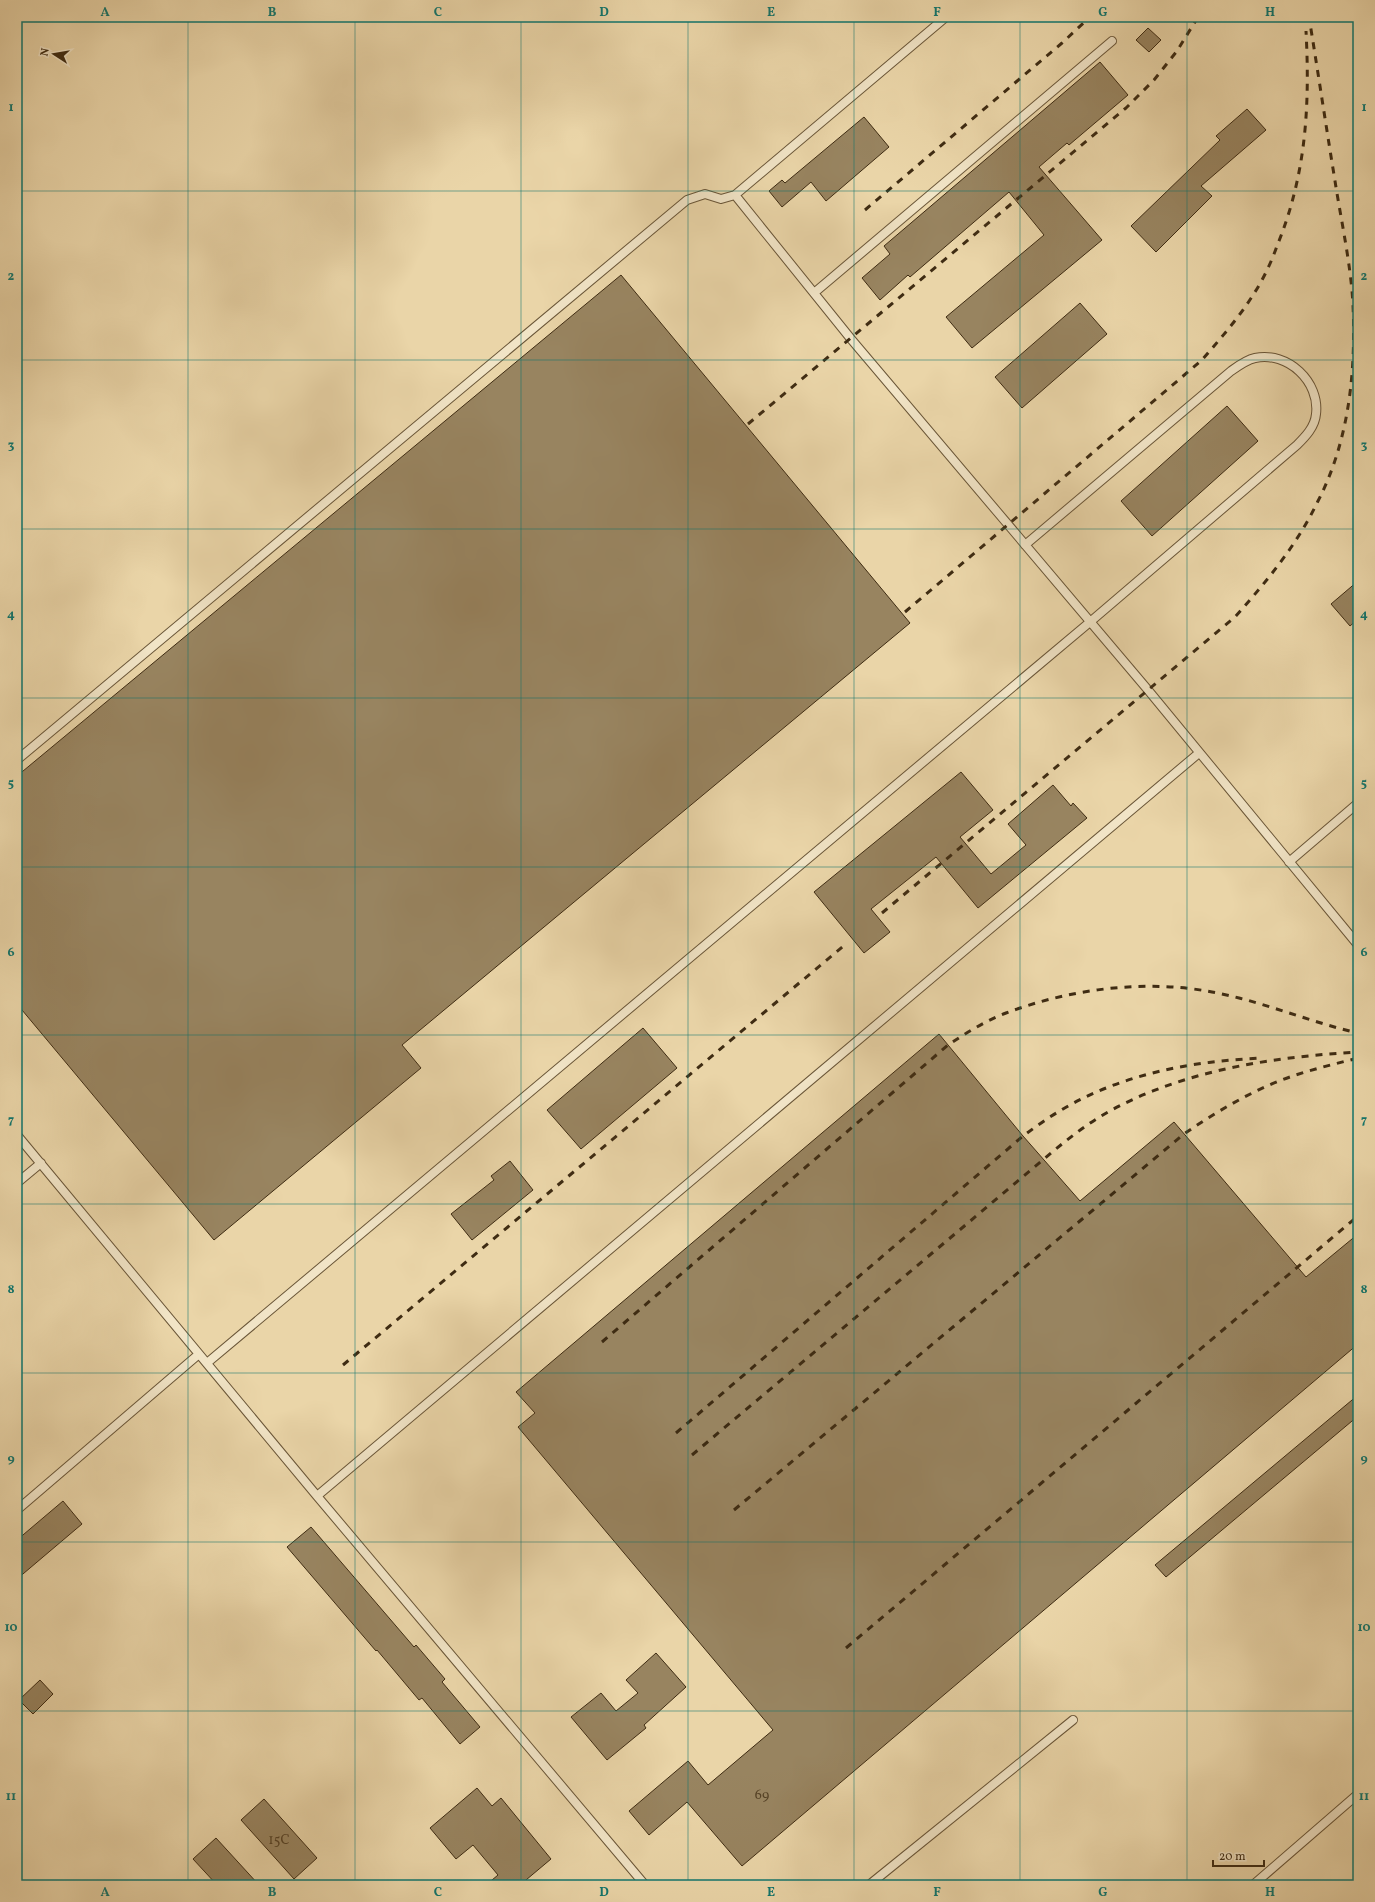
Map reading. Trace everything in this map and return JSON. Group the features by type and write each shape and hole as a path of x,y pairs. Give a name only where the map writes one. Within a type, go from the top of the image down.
{"lane":[{"path":"17,760 686,200 704,194 721,199 735,194 946,17"},
{"path":"814,293 1112,41"},
{"path":"735,194 814,293 1358,945"},
{"path":"207,1363 1090,622 1297,445 1309,432 1316,416 1316,399 1310,385 1300,372 1287,362 1270,357 1256,358 1244,362 1231,371 1025,545"},
{"path":"317,1496 1199,753"},
{"path":"1289,862 1358,803"},
{"path":"17,1135 317,1496 645,1885"},
{"path":"17,1183 41,1164"},
{"path":"17,1510 199,1354"},
{"path":"869,1885 1073,1720"},
{"path":"1253,1885 1358,1794"},
{"path":"317,1885 330,1885"}],"building":[{"path":"1148,28 1161,40 1149,52 1136,40"},
{"path":"1100,62 1128,95 1069,145 1067,143 1039,167 1102,240 972,348 946,317 1044,235 1009,192 910,277 908,275 880,300 862,278 890,254 884,246"},
{"path":"1247,109 1266,130 1201,186 1212,196 1156,252 1131,226 1220,140 1216,136"},
{"path":"864,117 889,147 826,201 811,182 782,207 769,191 782,180 785,183"},
{"path":"621,275 910,623 402,1045 421,1068 214,1240 17,1004 17,776"},
{"path":"1080,303 1107,334 1022,408 995,377"},
{"path":"1227,406 1258,441 1152,536 1121,501"},
{"path":"1358,581 1358,619 1350,626 1331,604"},
{"path":"961,772 993,810 960,837 991,874 1026,845 1008,824 1053,785 1071,806 1073,803 1087,818 978,908 936,857 871,909 890,932 864,953 814,892"},
{"path":"643,1028 677,1068 581,1149 547,1110"},
{"path":"939,1034 1023,1136 1080,1201 1174,1122 1306,1277 1358,1234 1358,1344 742,1866 687,1802 649,1835 629,1811 688,1761 708,1785 773,1730 518,1427 535,1413 516,1392"},
{"path":"510,1161 533,1190 472,1240 451,1214 494,1180 491,1176"},
{"path":"1358,1395 1358,1416 1166,1577 1155,1565"},
{"path":"63,1501 82,1524 17,1579 17,1540"},
{"path":"311,1527 414,1647 416,1645 445,1679 442,1682 480,1727 460,1744 422,1698 419,1700 287,1547"},
{"path":"656,1653 686,1687 644,1725 646,1728 607,1760 571,1717 601,1693 616,1711 638,1693 626,1680"},
{"path":"40,1680 53,1694 33,1714 19,1700"},
{"path":"477,1788 492,1806 501,1798 551,1859 520,1885 486,1885 498,1875 473,1845 456,1859 430,1828"},
{"path":"264,1799 317,1858 294,1879 241,1820"},
{"path":"216,1838 259,1885 217,1885 193,1859"}],"railway":[{"path":"865,210 1062,43 1090,17"},
{"path":"748,424 1126,108 1154,80 1177,51 1198,17"},
{"path":"882,913 1235,617 1259,590 1291,548 1310,517 1329,478 1337,454 1348,405 1353,355 1353,305 1348,258 1309,17"},
{"path":"905,612 1202,360 1229,329 1247,304 1272,259 1287,219 1300,167 1306,114 1306,31"},
{"path":"343,1365 847,943"},
{"path":"602,1342 948,1045 998,1016 1030,1005 1082,992 1161,986 1187,988 1231,996 1358,1033"},
{"path":"692,1455 1052,1153 1099,1117 1137,1098 1198,1076 1262,1062 1326,1054 1358,1052"},
{"path":"676,1433 1023,1136 1058,1112 1106,1088 1157,1072 1210,1062 1263,1058"},
{"path":"734,1510 1184,1134 1245,1096 1278,1081 1358,1058"},
{"path":"846,1648 1358,1216"}]}
